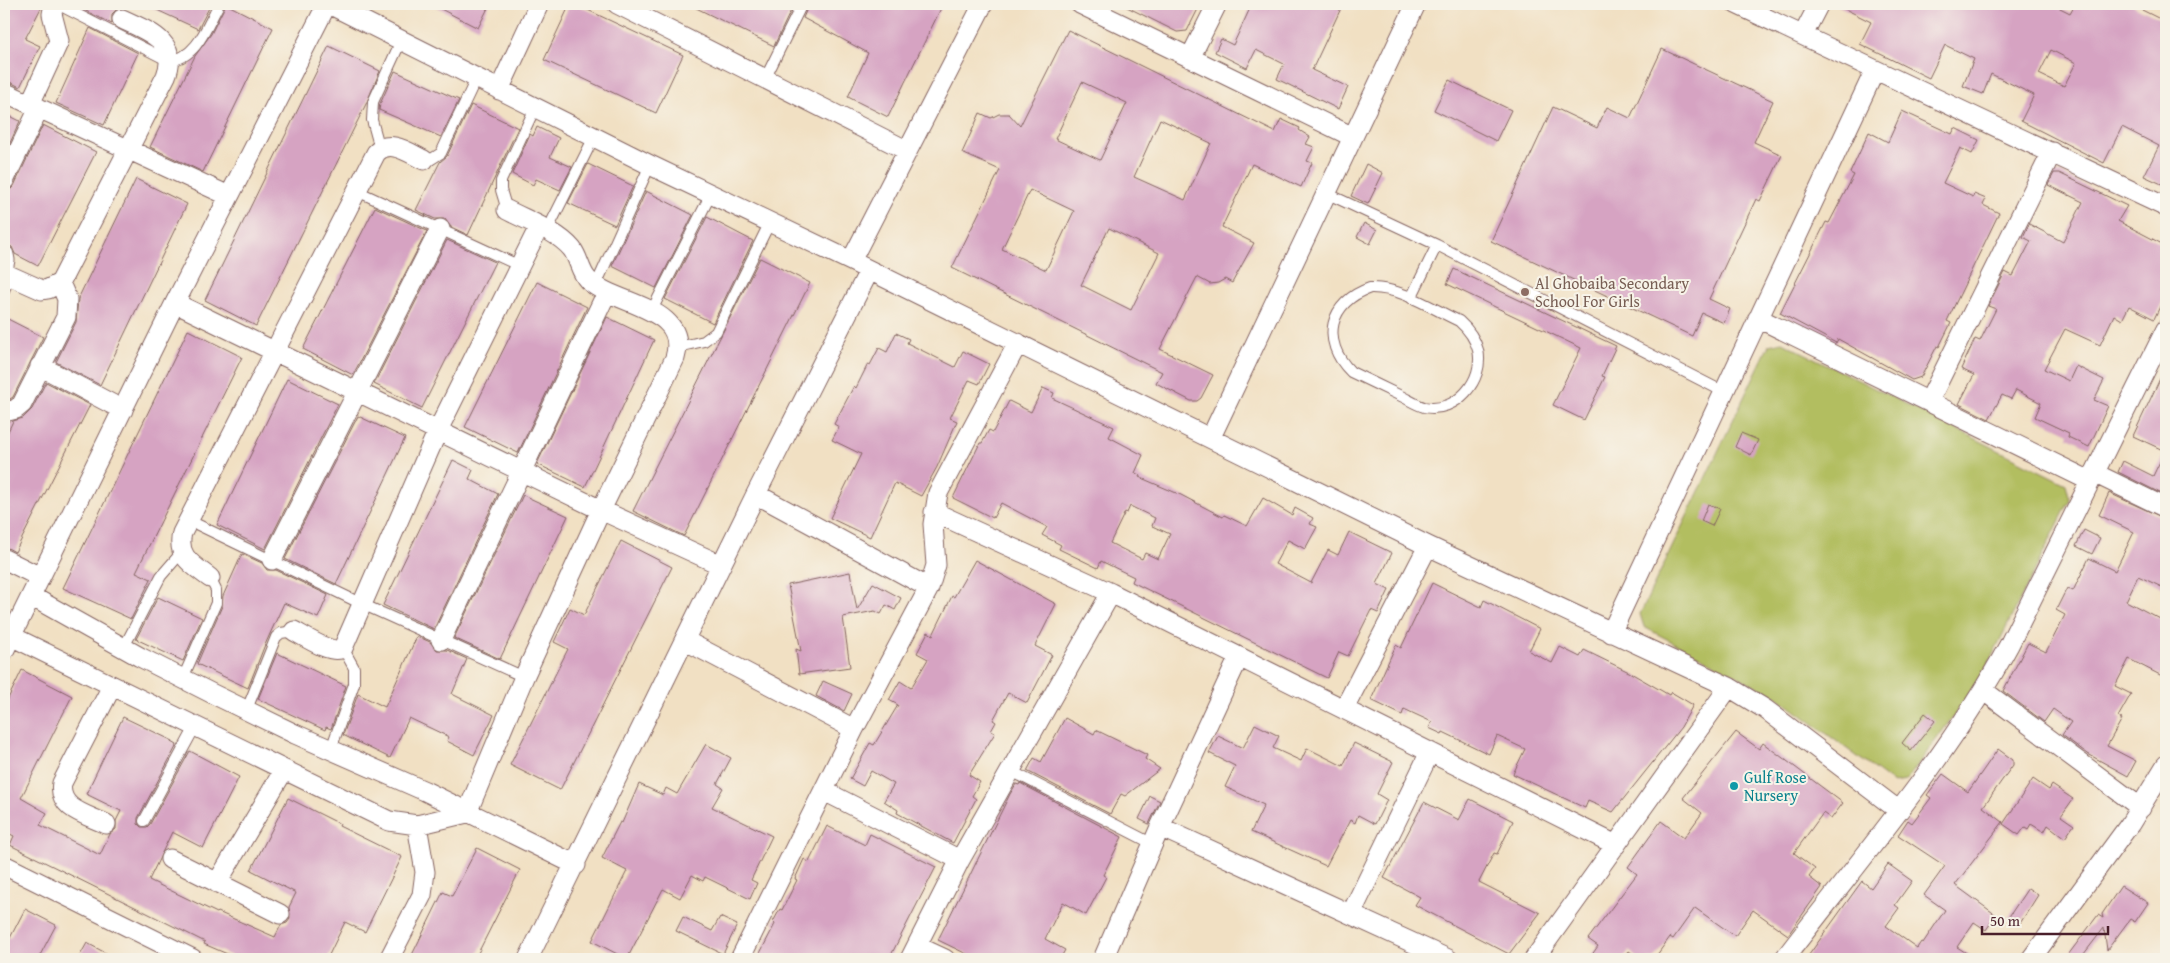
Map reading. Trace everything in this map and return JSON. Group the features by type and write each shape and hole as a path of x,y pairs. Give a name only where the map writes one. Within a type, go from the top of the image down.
{"street":[{"path":"4,181 59,41 52,14 56,4"},
{"path":"467,813 417,825 389,821 112,686 7,644 175,303 328,4 650,166 851,261 1428,546 1729,687 1770,713 1898,810"},
{"path":"499,90 539,4"},
{"path":"617,4 906,150"},
{"path":"851,261 906,150 983,4"},
{"path":"1080,4 1353,137"},
{"path":"1190,58 1216,4"},
{"path":"1210,437 1416,4"},
{"path":"1736,4 2166,207"},
{"path":"1803,35 1819,4"},
{"path":"4,255 5,276 42,290 60,283 166,76 169,61 168,52 163,43 156,36 122,19"},
{"path":"1611,633 1875,70"},
{"path":"4,92 128,151 229,196"},
{"path":"210,578 186,561 181,553 179,543 188,520 356,191 380,149 391,146 424,160"},
{"path":"1929,401 2052,152"},
{"path":"467,813 524,677 601,510 675,358 678,347 677,336 672,326 664,318 587,279 578,259 568,244 507,210"},
{"path":"272,560 440,229"},
{"path":"294,632 331,650 343,648 438,430 520,266 543,229"},
{"path":"528,959 686,641 756,494 869,271"},
{"path":"4,412 19,407 66,317 67,299 60,283"},
{"path":"441,640 523,472 602,288"},
{"path":"175,303 601,510 721,565"},
{"path":"1758,318 2092,477 2166,508"},
{"path":"1784,959 1898,810 1984,691 2009,645 2166,329"},
{"path":"740,959 854,729 929,588 936,565 933,530 934,512 942,485 1018,343"},
{"path":"40,366 123,410"},
{"path":"756,494 929,588"},
{"path":"934,512 1111,594 1616,845"},
{"path":"1344,709 1428,546"},
{"path":"4,560 40,577"},
{"path":"945,959 914,953 960,860 1111,594"},
{"path":"31,596 124,648 183,678 331,749 425,791 576,865"},
{"path":"686,641 854,729"},
{"path":"1103,959 1157,835 1239,657"},
{"path":"106,824 69,807 61,796 60,790 112,686"},
{"path":"1534,959 1729,687"},
{"path":"1984,691 2141,808"},
{"path":"1351,914 1430,752"},
{"path":"2031,959 2141,808 2166,765"},
{"path":"217,883 284,770"},
{"path":"824,791 960,860"},
{"path":"389,959 422,895 425,872 417,825"},
{"path":"1157,835 1351,914 1448,959"},
{"path":"170,859 280,914"},
{"path":"4,865 193,959"}],"lane":[{"path":"56,4 169,61 185,57 192,51 219,4"},
{"path":"765,79 802,4"},
{"path":"380,149 372,120 373,102 401,41"},
{"path":"424,160 430,160 440,153 476,79"},
{"path":"507,210 501,190 502,181 535,108"},
{"path":"543,229 594,137"},
{"path":"602,288 650,166"},
{"path":"356,191 520,266"},
{"path":"1326,193 1437,245 1724,392"},
{"path":"651,312 711,194"},
{"path":"678,347 704,341 716,332 770,222"},
{"path":"1411,298 1437,245"},
{"path":"1370,288 1382,288 1411,298 1459,321 1474,339 1478,350 1478,367 1473,384 1457,400 1446,405 1423,407 1351,372 1342,363 1332,341 1332,330 1338,312 1349,298 1370,288"},
{"path":"188,520 362,604 524,677"},
{"path":"124,648 161,576 181,553"},
{"path":"183,678 216,603 216,590 210,578"},
{"path":"247,709 276,637 281,633 294,632"},
{"path":"331,749 354,684 354,668 343,648"},
{"path":"144,821 195,727"},
{"path":"1011,771 1157,835"}],"green space":[{"path":"1782,342 2066,484 2070,500 1981,678 1906,781 1893,783 1777,697 1644,627 1640,614 1769,345"}],"building":[{"path":"4,4 43,4 25,39 40,46 20,87 4,79"},
{"path":"72,4 125,4 123,8 116,10 112,14 112,24"},
{"path":"144,4 211,4 198,29"},
{"path":"226,4 273,28 203,172 150,147 195,56 211,34"},
{"path":"431,4 490,4 478,28"},
{"path":"570,4 575,4 683,55 656,113 544,60"},
{"path":"688,4 794,4 774,46"},
{"path":"809,4 943,4 888,117 848,97 868,53 803,18"},
{"path":"1121,4 1188,4 1198,9 1187,31 1177,32"},
{"path":"1252,4 1343,4 1312,70 1348,87 1338,109 1277,79 1284,64 1256,50 1247,68 1215,52 1221,39 1233,45"},
{"path":"1835,4 2052,4 2070,13 2075,4 2130,4 2166,22 2166,186 2144,176 2159,146 2122,127 2104,163 2021,121 2034,95 1991,74 1983,94 1963,86 1974,59 1945,45 1929,78 1860,44 1871,22","holes":["2051,50 2076,63 2064,86 2039,74"]},
{"path":"90,28 138,53 104,125 56,103"},
{"path":"1068,30 1275,132 1281,119 1300,128 1299,130 1310,137 1306,144 1314,147 1307,161 1312,163 1301,187 1252,164 1222,227 1254,243 1232,283 1225,279 1218,283 1210,284 1197,277 1160,349 1213,375 1201,398 1197,401 1191,401 1156,383 1162,372 952,268 1000,170 962,153 980,113 991,118 999,114 1009,114 1020,126","holes":["1082,82 1127,103 1100,160 1055,139","1160,119 1211,143 1185,200 1134,177","1030,190 1074,211 1046,270 1002,249","1109,228 1159,253 1131,310 1081,285"]},
{"path":"329,46 380,71 366,104 256,326 205,300"},
{"path":"1662,49 1773,101 1754,142 1782,155 1760,201 1756,199 1709,299 1730,309 1724,323 1702,313 1692,336 1491,241 1553,107 1597,128 1607,107 1630,118"},
{"path":"395,71 459,100 441,137 379,110"},
{"path":"1449,80 1511,110 1496,141 1434,110"},
{"path":"471,105 518,128 468,235 451,227 445,219 435,219 416,210 440,162 447,156"},
{"path":"1902,111 1952,134 1955,128 1979,140 1972,154 1960,148 1943,183 1973,197 1974,194 1986,199 1983,205 1999,213 1947,321 1951,323 1939,347 1937,346 1921,377 1912,380 1838,339 1836,343 1780,313 1826,222 1829,223 1854,175 1850,173 1869,132 1888,142"},
{"path":"4,113 20,121 4,156"},
{"path":"43,125 96,152 38,266 15,254 12,247 4,244 4,192 14,186"},
{"path":"537,127 559,138 550,157 572,167 560,190 536,179 533,185 512,174 530,134 533,136"},
{"path":"588,164 633,186 615,225 568,203"},
{"path":"1366,164 1383,173 1368,204 1351,196"},
{"path":"2054,173 2059,173 2127,206 2118,221 2166,246 2166,294 2154,319 2129,306 2122,320 2114,315 2100,345 2065,329 2044,369 2069,381 2076,366 2104,380 2094,400 2108,406 2089,447 2068,437 2069,433 2035,417 2041,403 2016,390 2011,399 2002,395 1989,419 1959,404 1974,375 1961,369 1975,339 1980,341 1996,309 1988,306 2005,272 2013,276 2031,241 2023,237 2029,224 2063,242 2083,202 2048,185"},
{"path":"136,179 187,204 100,385 56,362 76,322 78,299"},
{"path":"646,191 693,215 656,288 612,266"},
{"path":"375,207 427,231 353,375 303,349"},
{"path":"707,217 753,241 713,323 665,299"},
{"path":"1364,223 1377,230 1370,244 1357,237"},
{"path":"447,240 495,262 422,408 374,384"},
{"path":"760,258 810,283 684,536 633,511"},
{"path":"1454,269 1616,346 1602,376 1605,377 1584,420 1553,405 1581,348 1447,284"},
{"path":"537,282 587,307 518,453 465,427"},
{"path":"4,317 43,337 13,397 10,399 4,396"},
{"path":"607,317 654,340 585,487 537,464"},
{"path":"188,330 242,357 136,572 151,579 131,619 63,588"},
{"path":"896,333 909,339 907,343 955,367 963,351 989,364 979,384 969,380 950,418 957,421 937,467 921,496 895,483 870,537 830,518 861,454 832,440 839,427 834,424 868,364 870,365 879,348 887,352"},
{"path":"2166,366 2166,496 2118,472 2123,461 2153,476 2165,451 2133,436"},
{"path":"287,379 338,404 265,549 217,525"},
{"path":"46,382 90,405 15,552 4,546 4,440 13,421 23,418 32,409"},
{"path":"1043,388 1054,393 1052,398 1114,427 1109,437 1143,455 1135,473 1140,475 1139,477 1181,495 1223,517 1224,515 1247,526 1263,498 1292,515 1295,508 1313,518 1310,524 1317,527 1305,549 1288,540 1275,564 1311,583 1328,550 1338,555 1349,532 1392,553 1377,584 1389,590 1378,613 1371,610 1348,656 1339,652 1327,678 1132,582 1134,577 1101,561 1098,568 1059,549 1061,545 1042,535 1047,527 1001,503 993,518 953,498 980,443 982,443 989,430 993,432 1009,401 1031,412","holes":["1130,506 1155,518 1152,526 1170,534 1158,559 1145,553 1142,559 1110,543 1125,512 1127,513"]},
{"path":"358,416 405,438 336,584 285,559"},
{"path":"1741,433 1758,440 1751,455 1735,447"},
{"path":"453,460 473,470 469,479 498,494 434,629 383,605"},
{"path":"2109,493 2166,519 2166,589 2138,576 2126,601 2166,622 2166,678 2129,659 2115,686 2131,694 2118,717 2122,719 2107,746 2136,761 2128,776 2088,754 2062,735 2071,722 2053,709 2044,722 2003,691 2028,643 2046,652 2065,615 2056,610 2067,588 2073,591 2089,558 2115,571 2134,532 2099,515"},
{"path":"523,495 568,516 500,659 454,638"},
{"path":"1708,504 1720,509 1712,526 1701,521"},
{"path":"2084,530 2100,538 2092,554 2076,546"},
{"path":"621,541 672,567 560,790 510,765 568,649 554,642 570,608 584,615"},
{"path":"242,554 262,563 267,570 276,570 328,595 318,618 284,603 248,688 197,664 222,606 223,596"},
{"path":"975,560 1056,604 1035,646 1052,655 1027,703 1008,693 993,720 996,722 991,731 995,733 969,775 980,782 972,796 976,799 953,843 897,813 898,810 884,801 894,784 871,771 863,786 850,779 870,743 874,745 898,705 889,700 900,681 911,688 928,659 917,653 928,632 933,635 952,596 954,597"},
{"path":"850,572 857,610 873,583 901,598 895,610 886,605 881,614 875,611 843,617 850,667 799,674 796,649 801,651 788,585"},
{"path":"1432,583 1481,607 1484,600 1540,629 1529,651 1552,663 1560,647 1580,657 1584,650 1629,672 1669,695 1671,692 1693,705 1681,727 1613,812 1588,801 1585,808 1513,774 1525,749 1497,736 1489,754 1443,732 1442,734 1429,728 1432,722 1404,709 1402,715 1371,700 1396,645 1401,648"},
{"path":"158,597 202,618 183,661 136,639"},
{"path":"417,636 430,642 437,650 447,650 467,659 452,694 494,715 474,755 447,741 449,737 409,718 390,758 343,735 358,694 385,707"},
{"path":"277,653 346,686 331,729 326,727 325,730 258,699"},
{"path":"22,670 72,696 21,798 47,813 40,825 100,855 110,834 116,829 116,821 121,811 86,794 123,717 173,741 177,745 138,818 138,824 141,827 147,827 150,824 190,751 239,777 203,848 172,832 149,880 217,913 275,937 281,925 287,923 290,919 289,907 296,893 251,870 288,798 402,857 365,932 345,922 327,959 239,959 204,944 205,942 10,845 14,836 4,831 4,707"},
{"path":"823,681 852,694 844,711 816,696"},
{"path":"1925,713 1935,721 1911,751 1902,743"},
{"path":"1065,718 1094,734 1096,730 1147,755 1145,759 1160,769 1125,796 1121,794 1110,814 1027,771 1034,758 1041,762"},
{"path":"1255,724 1279,736 1273,748 1301,761 1307,748 1343,766 1354,743 1393,762 1377,794 1387,800 1375,824 1358,815 1355,823 1350,820 1326,866 1251,832 1264,805 1225,787 1235,766 1209,753 1218,736 1243,748"},
{"path":"1736,732 1759,749 1763,743 1843,803 1831,819 1823,813 1794,853 1815,869 1809,877 1822,887 1788,935 1753,910 1735,936 1695,908 1673,939 1670,937 1654,959 1640,959 1629,951 1622,959 1589,959 1598,946 1588,939 1637,874 1628,867 1661,821 1684,838 1702,813 1683,798"},
{"path":"706,744 731,758 717,784 723,788 712,807 772,836 751,880 757,883 750,899 705,877 703,881 692,875 680,898 663,889 627,959 592,941 627,871 602,858 620,822 622,823 639,784 663,795 666,788 677,794"},
{"path":"1998,749 2013,760 2013,765 1983,807 2003,822 1955,885 1996,915 1986,930 1974,922 1957,947 1976,959 1806,959 1862,881 1871,888 1888,864 1912,881 1895,905 1899,908 1886,926 1917,948 1921,942 1923,943 1945,910 1924,895 1945,866 1898,835 1908,820 1912,823 1931,798 1927,795 1943,774 1968,792"},
{"path":"2033,779 2049,790 2052,785 2073,799 2061,816 2074,825 2065,838 2048,825 2044,832 2031,824 2028,829 2025,827 2019,835 2003,824"},
{"path":"1020,783 1122,837 1103,875 1106,877 1086,915 1063,902 1045,939 1065,950 1060,959 977,959 938,940 1010,794 1016,784 1019,785"},
{"path":"1150,796 1160,801 1149,824 1139,819"},
{"path":"1470,799 1513,821 1497,854 1494,853 1479,882 1540,913 1509,954 1415,905 1420,897 1384,878 1424,802 1459,820"},
{"path":"827,826 865,845 870,834 936,867 889,959 757,959 775,924 773,922 780,909 782,910 797,880 795,879 804,859 809,862"},
{"path":"477,848 520,870 475,959 410,959 443,892 452,896"},
{"path":"2121,886 2148,903 2135,922 2130,919 2107,950 2104,928 2080,959 2065,959 2098,915 2103,918 2102,914"},
{"path":"2028,888 2038,895 2019,925 2008,918"},
{"path":"25,909 56,925 38,959 4,959 4,935 10,938"},
{"path":"683,917 712,931 720,917 737,925 723,954 676,931"},
{"path":"87,943 117,959 78,959"}],"place":[{"name":"Al Ghobaiba Secondary School For Girls","path":"1525,292"},
{"name":"Gulf Rose Nursery","path":"1734,786"}]}
